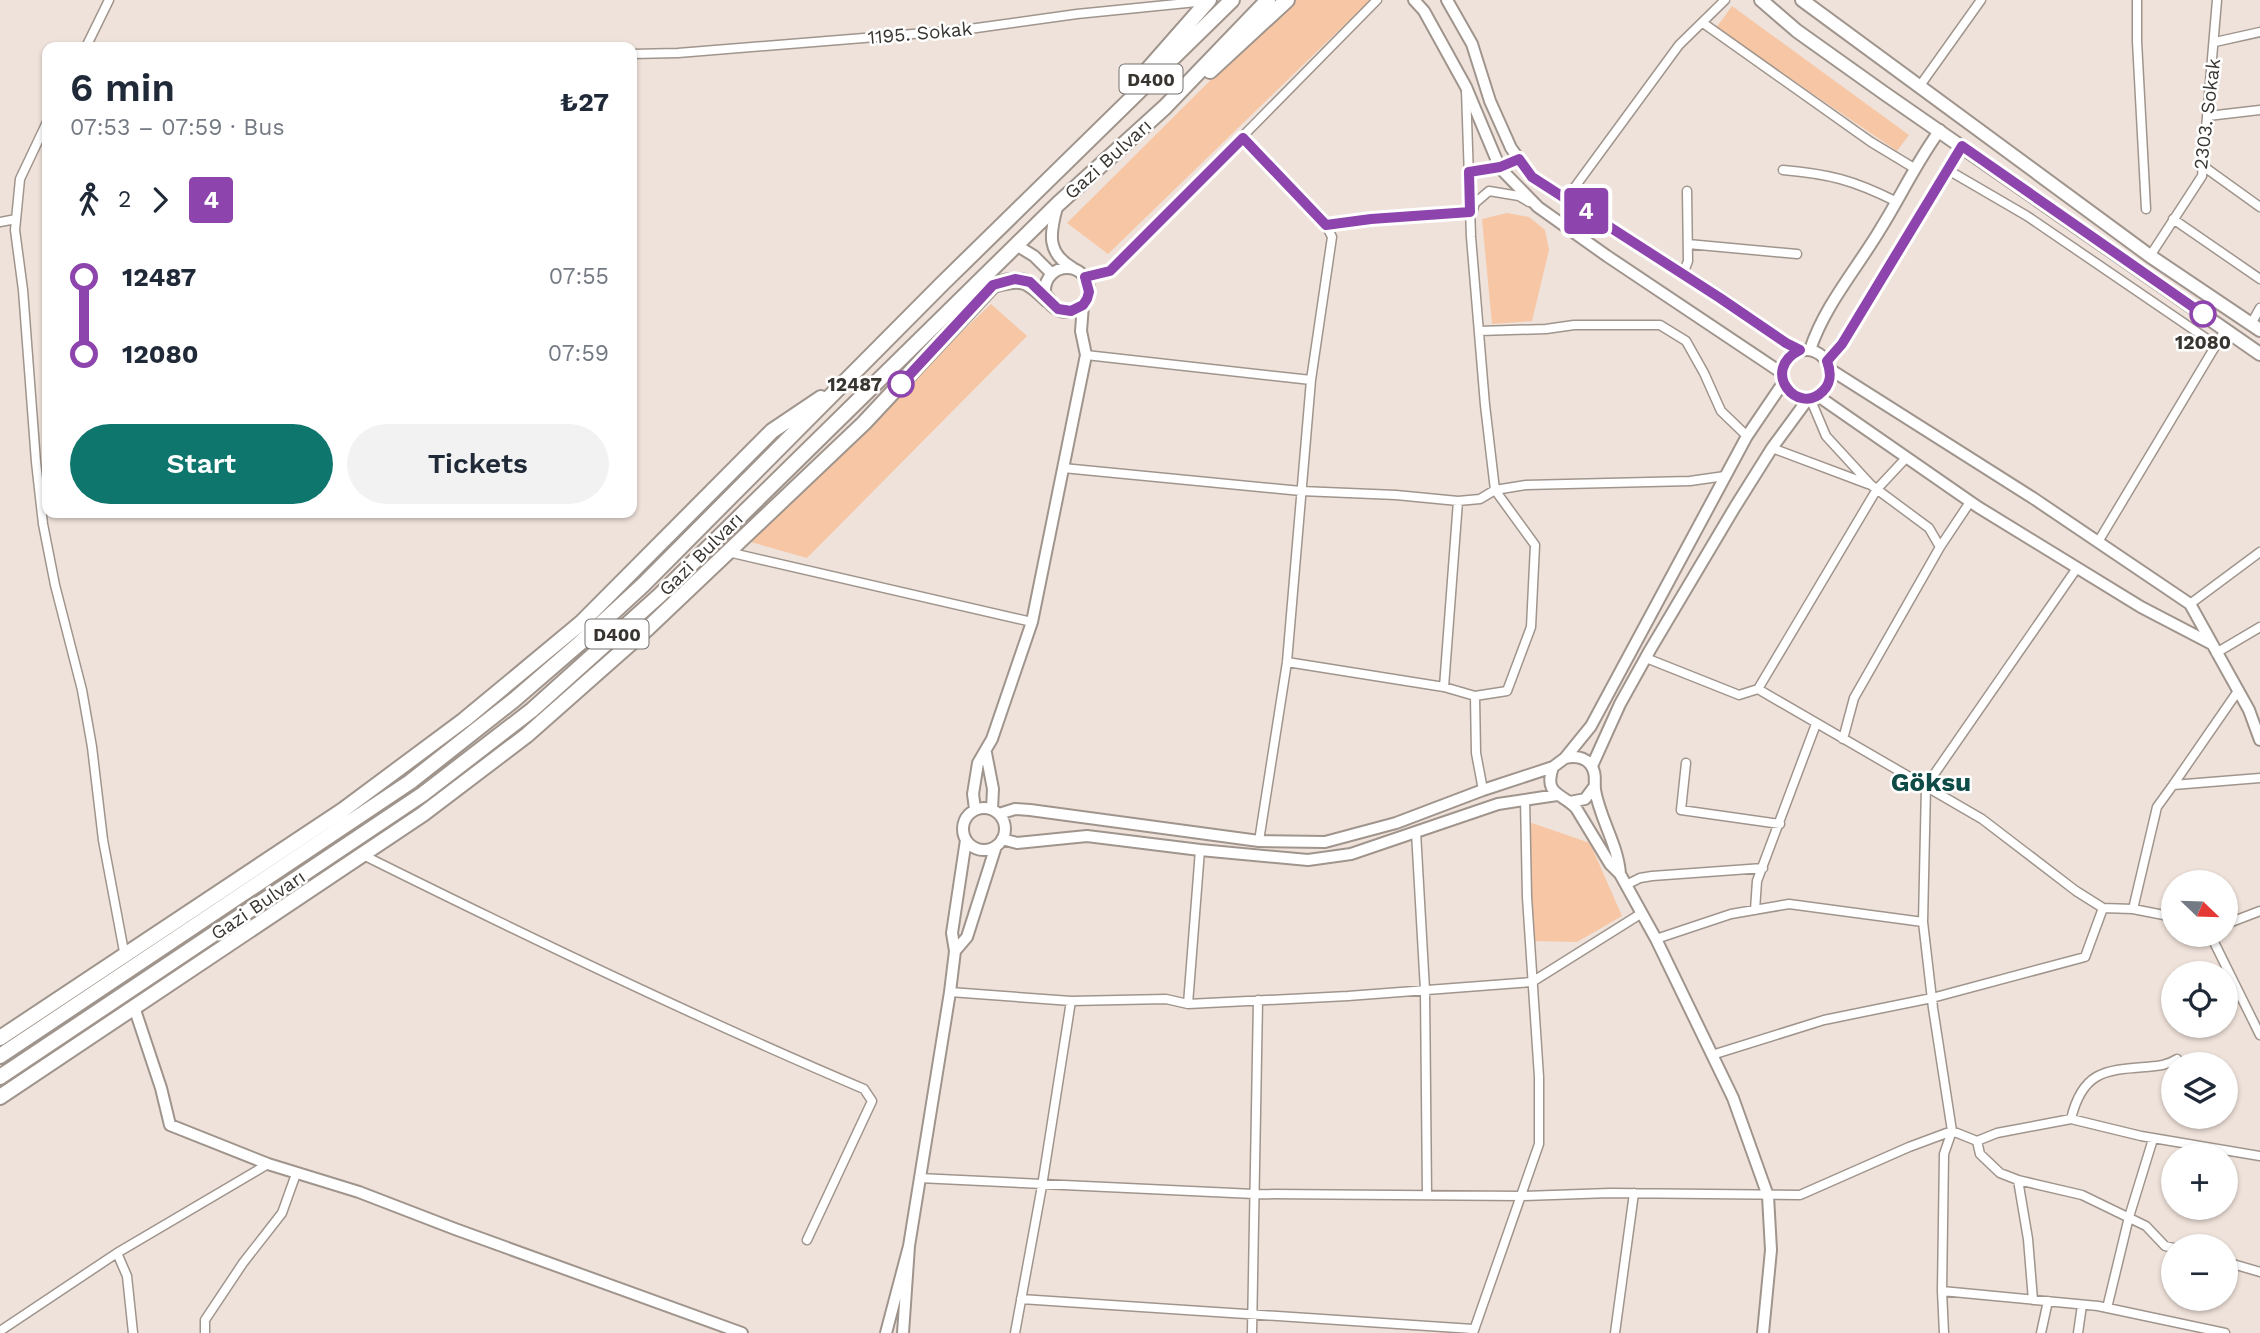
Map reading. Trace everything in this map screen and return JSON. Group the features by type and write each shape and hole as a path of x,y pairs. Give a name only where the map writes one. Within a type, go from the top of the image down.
{"highway":[{"name":"Gazi Bulvarı","path":"0,1056 410,782 514,701 643,584 1232,0"},
{"name":"Gazi Bulvarı","path":"0,1077 423,794 532,710 660,595 1058,204 1165,107 1268,0"},
{"path":"1165,107 1228,57 1287,0"},
{"path":"1071,158 1208,1"},
{"path":"0,1097 423,814 527,735 571,698 864,423 993,285 1015,279 1030,282 1053,304"},
{"path":"0,1038 343,810 464,720 581,623 772,431 848,379"}],"main road":[{"path":"1761,0 1797,31 2260,354"},
{"path":"1802,0 2150,256 2255,327"}],"street":[{"path":"88,42 109,0"},
{"path":"1085,277 1110,271 1377,0"},
{"path":"1414,0 1424,11 1465,87 1500,167 1538,207"},
{"path":"1447,0 1472,44 1490,100 1511,148 1532,177 1786,343 1820,353 1829,365 2190,604 2249,710 2260,740"},
{"path":"1566,199 1679,45 1725,0"},
{"path":"1919,87 1981,0"},
{"path":"2137,0 2146,209"},
{"name":"2303. Sokak","path":"2150,256 2202,176 2217,0"},
{"name":"1195. Sokak","path":"637,54 678,53 962,30 1077,14 1208,1"},
{"path":"1703,23 1871,142 1914,167"},
{"path":"2215,42 2260,32"},
{"path":"1287,662 1444,687 1475,696 1507,691 1531,627 1535,545 1516,515 1495,490 1470,212 1465,87"},
{"path":"2208,116 2260,110"},
{"path":"975,809 996,812 1030,810 1259,841 1325,842 1396,823 1553,767 1565,758 1591,726 1725,476 1782,378 1784,363 1791,355 1805,350 1883,225 1914,167 1940,130"},
{"path":"42,133 20,179 16,219 42,515"},
{"path":"1243,138 1326,225 1332,237 1311,380 1287,662 1259,841"},
{"path":"1592,766 1620,704 1646,658 1772,448 1812,398 1825,389 1830,380 1829,365 1962,146"},
{"path":"1469,172 1500,167 1519,159"},
{"path":"2203,166 2260,207"},
{"path":"1783,170 1835,176 1860,184 1895,201"},
{"path":"1948,170 2027,216 2216,345"},
{"path":"1471,225 1475,203 1489,191 1519,196 1782,378 1789,391 1797,397 1812,398 1970,502 2213,648"},
{"path":"1683,274 1688,261 1686,191"},
{"path":"903,1333 909,1246 955,951 952,933 965,840 964,822 975,809 973,794 978,764 986,753 1032,622 1086,355 1081,331 1083,305 1089,292 1085,277 1061,261 1052,243 1051,229 1058,204"},
{"path":"1326,225 1470,212"},
{"path":"0,222 16,219"},
{"path":"2173,219 2260,279"},
{"path":"1688,244 1797,254"},
{"path":"1016,245 1034,256 1052,274"},
{"path":"1073,269 1058,270 1052,274 1046,286 1053,304 1074,320 1081,331"},
{"path":"1053,304 1071,311 1083,305"},
{"path":"2255,327 2260,308"},
{"path":"1479,331 1546,329 1574,325 1660,325 1686,341 1721,411 1747,436"},
{"path":"2098,542 2225,330"},
{"path":"1086,355 1311,380"},
{"path":"1812,398 1826,436 1874,487 1928,528 1940,547"},
{"path":"1772,448 1874,487"},
{"path":"1646,658 1739,695 1758,689 1874,487 1906,458"},
{"path":"1063,468 1301,491 1458,501 1480,499 1495,490 1526,485 1690,481 1725,476"},
{"path":"1444,687 1458,501"},
{"path":"1843,738 1854,698 1940,547 1970,502"},
{"path":"42,518 55,584 82,690 103,840 124,954 132,968"},
{"path":"728,552 1032,622"},
{"path":"2190,604 2260,552"},
{"path":"1952,1333 1944,1333 1942,1291 1944,1154 1952,1131 1923,922 1926,786 2077,568"},
{"path":"2213,648 2260,627"},
{"path":"1758,689 1982,818 2076,891 2103,908 2133,909 2161,914"},
{"path":"2133,909 2157,807 2238,691"},
{"path":"1475,696 1476,754 1483,790"},
{"path":"1755,910 1757,881 1816,724"},
{"path":"955,951 967,937 1005,831 1004,822 996,812 986,753"},
{"path":"1565,758 1580,757 1592,766 1595,772 1594,787 1603,821 1619,861 1620,874"},
{"path":"1686,762 1681,810 1780,824"},
{"path":"1553,767 1550,782 1557,795 1570,802 1610,864 1620,874 1657,939 1733,1098 1768,1196 1771,1250 1763,1333"},
{"path":"2173,785 2260,778"},
{"path":"1570,802 1585,799 1594,787"},
{"path":"965,840 979,850 988,850 999,842 1017,843 1087,836 1308,860 1351,854 1498,804 1557,795"},
{"path":"1021,1298 1473,1331 1539,1144 1539,1077 1532,982 1525,799"},
{"path":"1416,832 1424,990 1427,1195"},
{"path":"1188,1004 1200,850"},
{"path":"363,855 466,907 768,1048 864,1089 872,1101 807,1240"},
{"path":"1626,885 1652,876 1763,867"},
{"path":"1657,939 1731,915 1789,904 1923,922"},
{"path":"1712,1055 1824,1020 1932,998 2085,957 2103,908"},
{"path":"2238,919 2260,911"},
{"path":"950,992 1071,1001 1166,999 1188,1004 1532,982 1642,913"},
{"path":"2216,947 2260,1035"},
{"path":"1252,1333 1258,1000"},
{"path":"1015,1333 1042,1186 1071,1001"},
{"path":"134,1007 161,1088 170,1125 268,1164 359,1192 742,1333"},
{"path":"2071,1119 2084,1085 2109,1070 2161,1066"},
{"path":"919,1178 1042,1186 1254,1194 1800,1195 1952,1131 1977,1141 1997,1133 2071,1119 2153,1139 2260,1156"},
{"path":"2107,1308 2129,1217 2153,1139"},
{"path":"1977,1141 1980,1154 2000,1172 2018,1181 2082,1195 2146,1226 2161,1241"},
{"path":"0,1331 117,1253 268,1164"},
{"path":"205,1333 205,1320 243,1263 282,1213 296,1174"},
{"path":"2018,1181 2028,1239 2033,1300"},
{"path":"1615,1333 1634,1193"},
{"path":"886,1333 909,1246"},
{"path":"117,1253 127,1276 134,1333"},
{"path":"2238,1266 2260,1272"},
{"path":"1942,1291 2107,1308 2208,1332 2225,1333"},
{"path":"2041,1333 2048,1301"},
{"path":"2078,1333 2082,1305"}],"shaded area":[{"path":"1297,0 1370,0 1108,254 1067,223 1271,20 1279,17"},
{"path":"1732,6 1909,135 1897,151 1716,28"},
{"path":"1507,213 1529,217 1545,230 1549,250 1532,321 1492,324 1482,219"},
{"path":"991,304 1027,336 807,558 744,540"},
{"path":"1526,821 1590,843 1622,916 1577,942 1534,941"}],"bus line":[{"name":"4","path":"901,384 993,285 1015,279 1030,282 1058,309 1071,311 1083,305 1089,292 1085,277 1110,271 1243,138 1300,201 1326,225 1470,212 1469,172 1500,167 1519,159 1532,177 1800,350 1784,363 1782,373 1783,383 1797,397 1808,399 1818,396 1825,389 1830,380 1827,361 1842,344 1962,146 2203,314"}],"place":[{"name":"12080","path":"2203,314"},
{"name":"12487","path":"901,384"}],"district":[{"name":"Göksu","path":"1931,782"}]}
